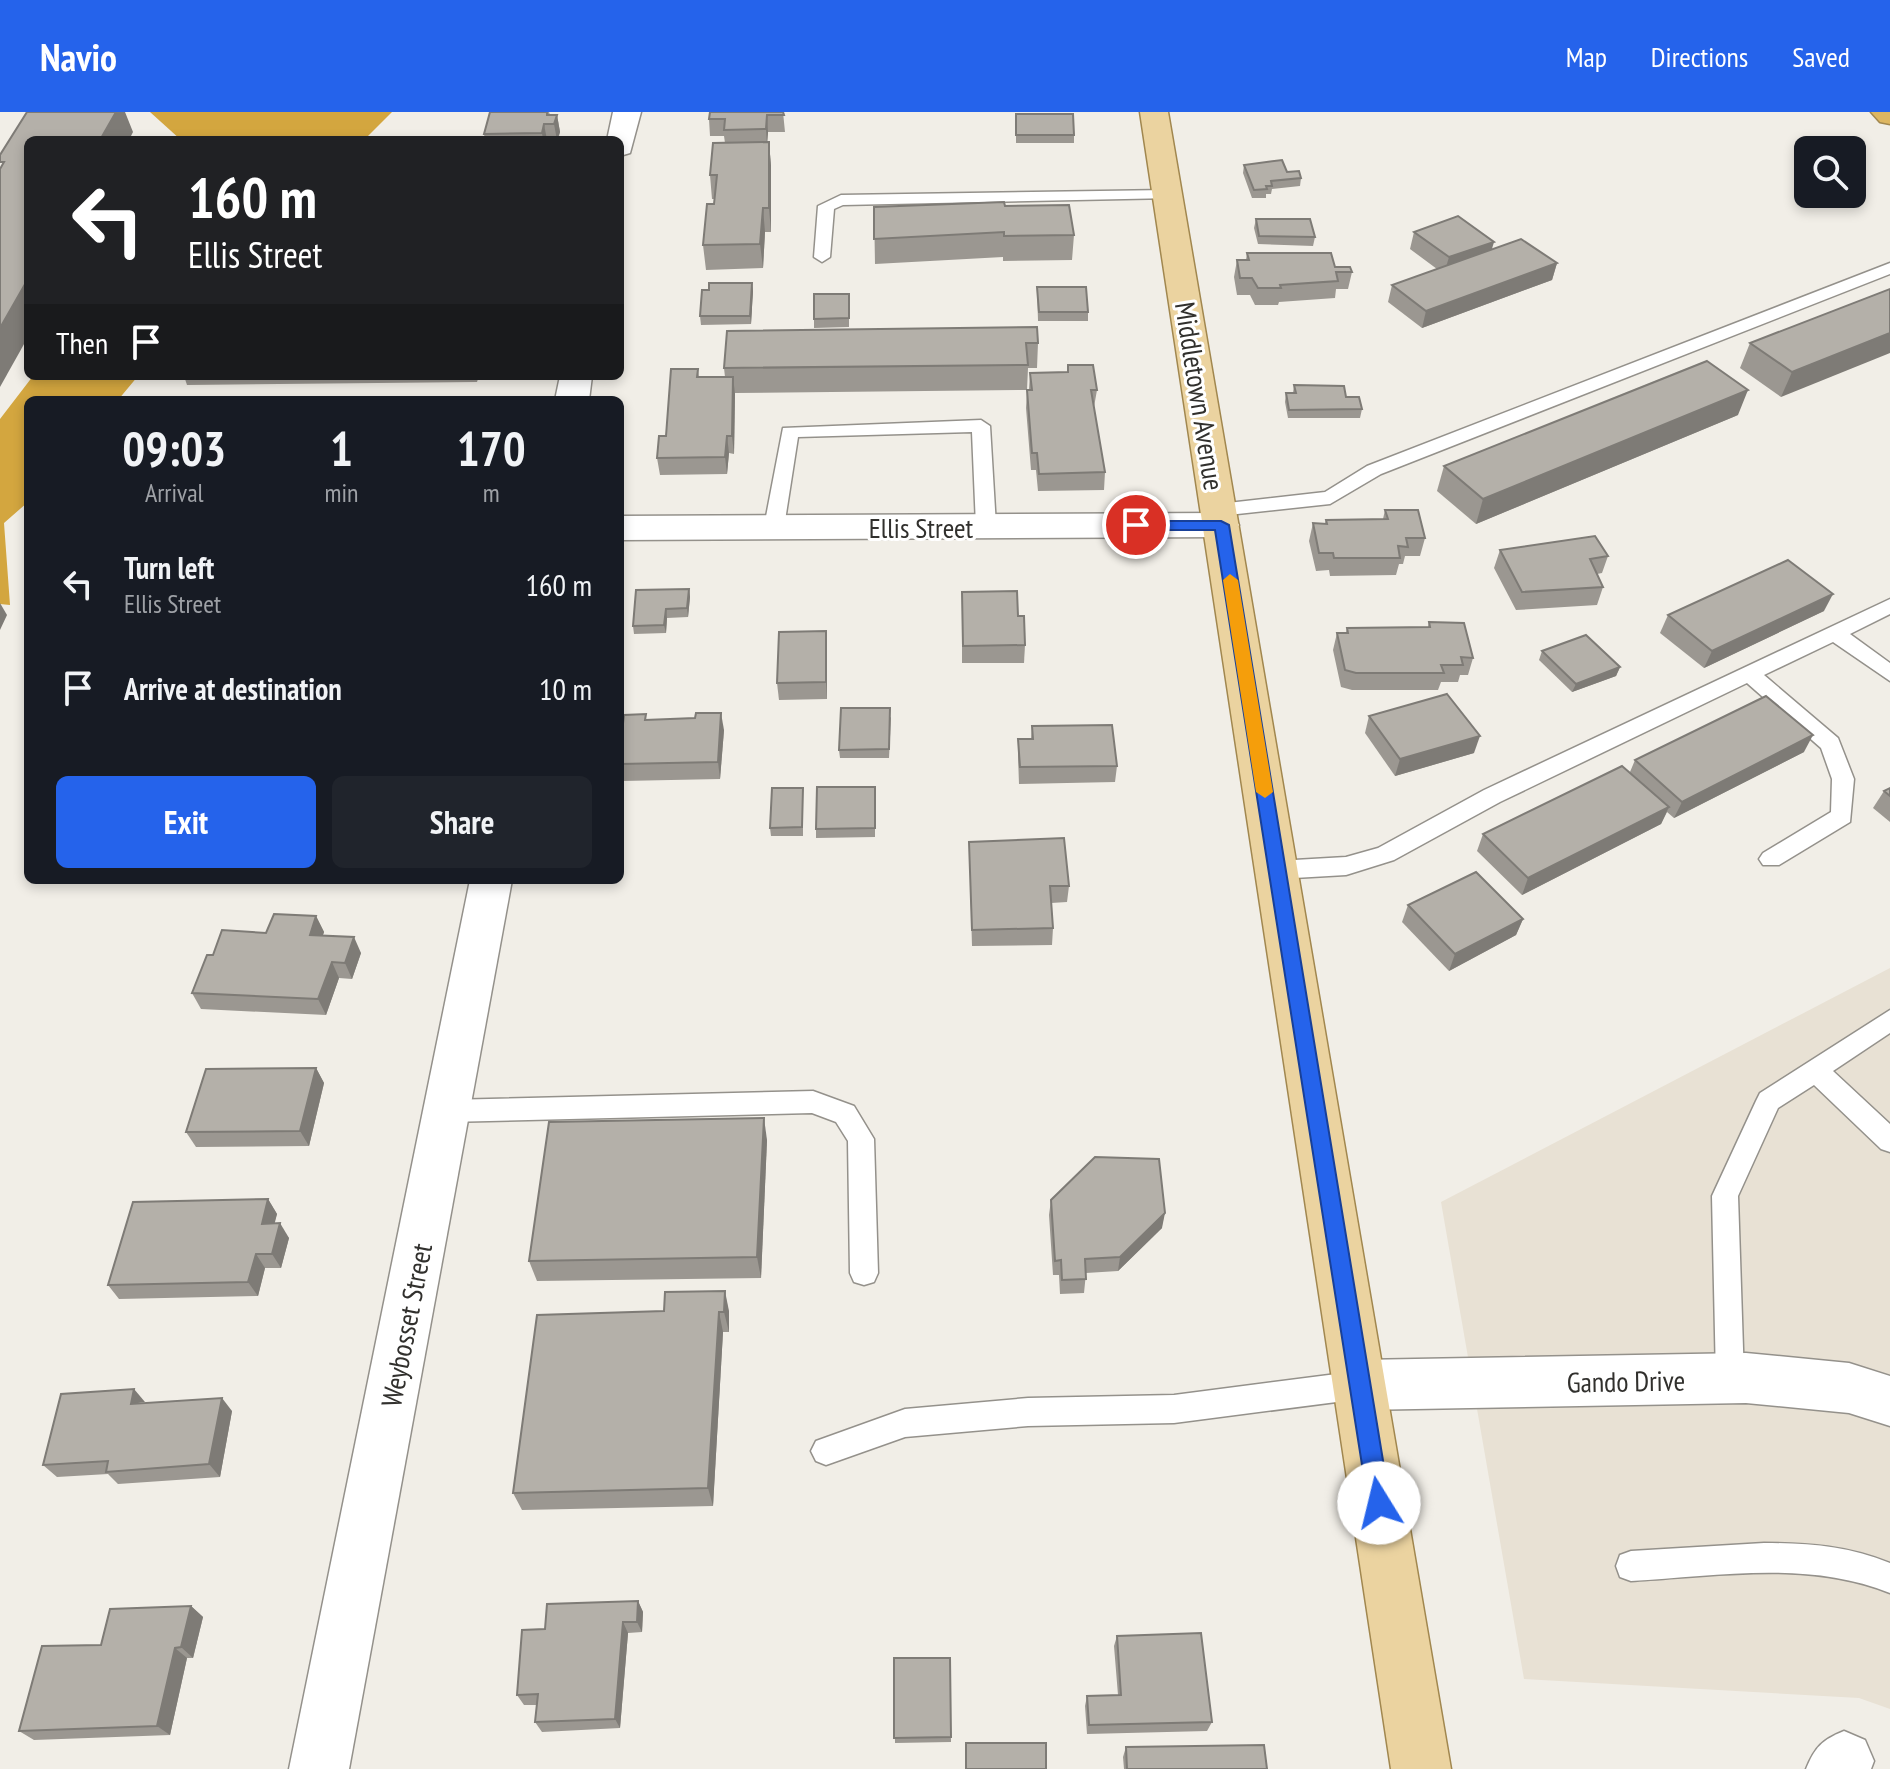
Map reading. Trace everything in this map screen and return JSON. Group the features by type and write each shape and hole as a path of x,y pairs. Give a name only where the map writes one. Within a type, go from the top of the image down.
{"highway":[{"path":"1885,112 1890,116"}],"main road":[{"name":"Middletown Avenue","path":"1154,112 1421,1769"}],"street":[{"path":"622,136 627,112"},
{"name":"Ellis Street","path":"624,528 986,526 1220,518"},
{"name":"Weybosset Street","path":"319,1769 490,884"},
{"name":"Gando Drive","path":"1360,1385 1730,1379 1849,1388 1890,1401"}],"lane":[{"path":"822,257 826,206 841,200 1167,195"},
{"path":"1220,518 1330,498 1374,470 1890,268"},
{"path":"774,527 790,432 981,426 986,526"},
{"path":"1277,870 1346,866 1386,854 1492,796 1890,606"},
{"path":"1835,633 1890,674"},
{"path":"1749,673 1830,744 1843,779 1842,816 1771,859"},
{"path":"1730,1379 1725,1196 1769,1101 1890,1020"},
{"path":"1815,1070 1890,1141"},
{"path":"447,1111 813,1102 845,1114 861,1139 864,1273"},
{"path":"826,1451 905,1423 1028,1412 1174,1409 1360,1385"},
{"path":"1631,1566 1807,1558 1878,1571 1890,1578"}],"shaded area":[{"path":"150,112 392,112 368,136 177,136"},
{"path":"30,380 135,380 121,396 24,396 24,506 4,523 10,605 0,604 0,419"},
{"path":"1890,968 1890,1709 1859,1698 1524,1679 1441,1202"}],"building":[{"path":"27,112 116,112 102,136 24,136 24,286 0,328 0,169 4,162 0,162 0,155"},
{"path":"490,112 547,112 547,115 557,115 554,124 544,124 542,133 484,134"},
{"path":"710,112 783,112 784,115 767,115 766,129 724,130 725,119 709,119"},
{"path":"1016,114 1073,114 1074,135 1016,135"},
{"path":"769,142 769,208 763,208 760,244 703,245 707,204 714,204 717,175 710,175 713,143"},
{"path":"1282,160 1287,172 1299,171 1301,178 1271,181 1272,186 1266,186 1267,189 1254,190 1244,165"},
{"path":"1004,202 1005,206 1069,205 1074,235 1004,236 1004,232 874,239 874,207"},
{"path":"1458,216 1494,242 1449,257 1414,232"},
{"path":"1256,219 1310,219 1315,237 1259,236"},
{"path":"1521,239 1557,263 1426,311 1392,285"},
{"path":"1247,253 1331,253 1335,267 1350,267 1352,272 1336,272 1338,281 1258,288 1252,278 1240,278 1237,260 1249,260"},
{"path":"709,283 752,283 750,316 700,316 702,290 709,290"},
{"path":"1037,287 1086,287 1088,312 1039,312"},
{"path":"1890,289 1890,333 1792,372 1750,343"},
{"path":"814,294 849,294 849,318 814,319"},
{"path":"1037,327 1038,343 1026,343 1028,365 724,368 727,331"},
{"path":"1707,361 1748,390 1483,499 1444,466"},
{"path":"1068,365 1093,365 1097,390 1091,390 1105,472 1039,474 1037,453 1032,453 1027,390 1032,390 1030,373 1068,372"},
{"path":"671,369 698,369 697,377 733,377 732,436 727,436 725,457 657,458 659,436 666,436"},
{"path":"1294,385 1344,386 1346,397 1359,397 1362,409 1289,410 1286,393 1296,393"},
{"path":"1385,510 1418,510 1425,538 1406,538 1408,547 1398,546 1400,558 1334,558 1333,553 1319,553 1313,523 1388,519"},
{"path":"1595,536 1608,556 1590,559 1603,587 1522,592 1500,550"},
{"path":"1788,560 1833,594 1712,651 1668,615"},
{"path":"689,589 687,608 666,609 664,625 633,626 636,590"},
{"path":"1017,591 1018,616 1024,616 1025,645 963,646 962,592"},
{"path":"1429,622 1464,623 1473,658 1461,657 1463,665 1441,665 1444,673 1356,673 1345,670 1337,633 1348,633 1347,628 1430,627"},
{"path":"826,631 826,682 777,683 779,632"},
{"path":"1586,635 1620,667 1576,684 1542,651"},
{"path":"1447,694 1480,736 1400,759 1369,716"},
{"path":"1766,696 1813,735 1682,802 1635,760"},
{"path":"841,708 890,708 889,749 839,750"},
{"path":"696,713 721,713 718,762 624,764 624,715 646,714 645,720 695,718"},
{"path":"1112,725 1117,766 1020,767 1018,739 1033,739 1032,726"},
{"path":"1622,766 1669,807 1528,878 1483,834"},
{"path":"817,787 875,787 875,828 816,829"},
{"path":"772,788 803,788 802,827 770,828"},
{"path":"1064,838 1069,886 1050,886 1053,928 972,930 969,842"},
{"path":"1476,872 1523,919 1455,954 1408,905"},
{"path":"274,914 316,916 310,935 354,937 345,963 332,962 318,999 192,993 207,955 213,955 222,930 266,933"},
{"path":"316,1068 300,1131 186,1132 206,1069"},
{"path":"764,1118 757,1257 529,1261 549,1122"},
{"path":"1095,1157 1159,1159 1165,1213 1120,1257 1085,1259 1086,1279 1062,1280 1061,1260 1055,1261 1051,1200"},
{"path":"268,1199 262,1224 280,1223 272,1254 256,1254 248,1282 108,1285 133,1202"},
{"path":"725,1291 724,1312 719,1312 708,1488 513,1493 537,1315 664,1311 665,1292"},
{"path":"134,1389 131,1404 222,1398 209,1464 106,1472 108,1461 43,1465 61,1394"},
{"path":"638,1601 637,1622 623,1622 615,1719 535,1722 538,1694 517,1695 522,1630 545,1629 547,1604"},
{"path":"191,1606 181,1647 175,1648 157,1726 19,1731 42,1646 101,1645 110,1609"},
{"path":"1201,1633 1212,1722 1089,1725 1087,1696 1121,1695 1117,1636"},
{"path":"894,1658 950,1658 951,1737 894,1738"},
{"path":"966,1743 1046,1743 1046,1769 966,1769"},
{"path":"1264,1745 1267,1769 1127,1769 1126,1747"}],"slow traffic":[{"path":"1230,580 1265,792"}],"route":[{"path":"1136,525 1221,525 1379,1503"}]}
